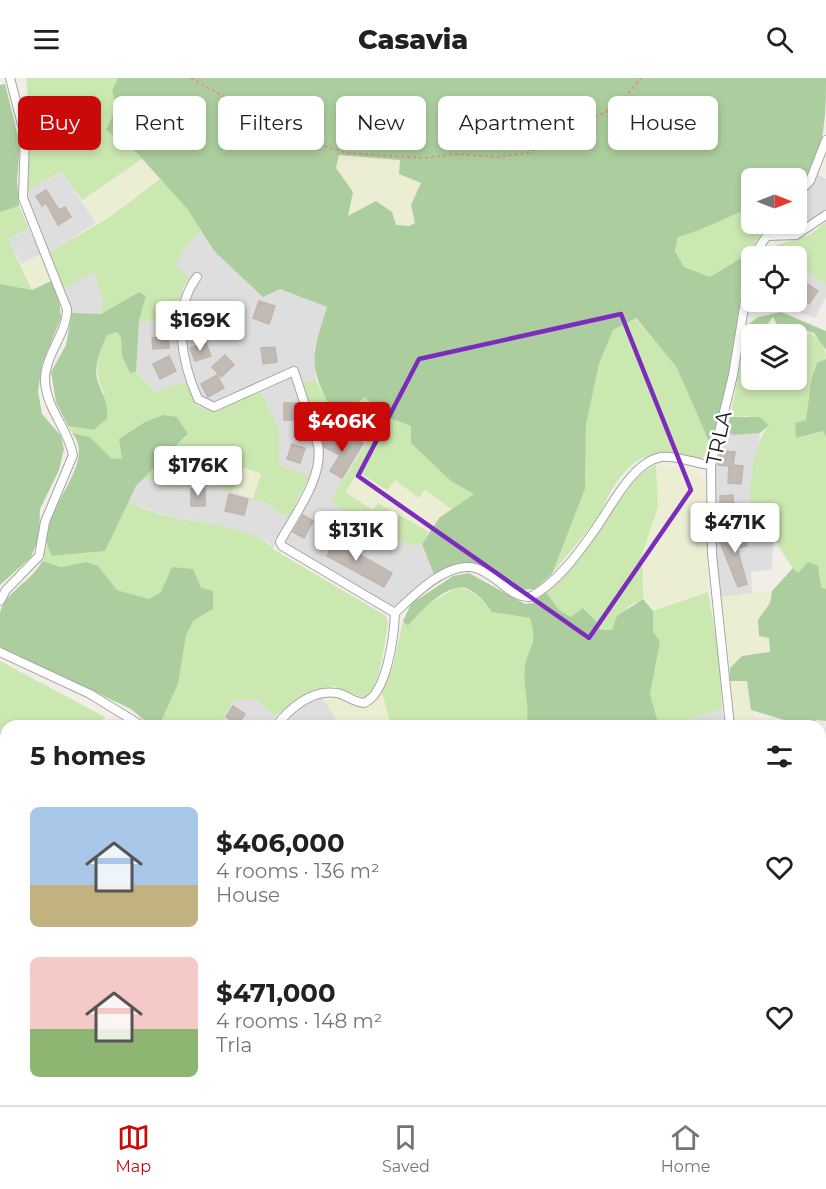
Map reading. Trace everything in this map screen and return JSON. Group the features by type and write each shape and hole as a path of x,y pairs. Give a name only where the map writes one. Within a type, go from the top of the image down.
{"street":[{"path":"0,601 6,590 39,556 45,522 73,455 52,408 45,379 52,352 65,326 67,309 23,198 25,136 10,78"},
{"path":"807,184 826,140"},
{"path":"766,236 796,235 826,215"},
{"name":"TRLA","path":"760,246 766,236"},
{"path":"197,277 186,296 182,325 191,382 198,399 214,406 294,370 318,445 320,457 317,471 280,542 282,546 395,613"},
{"name":"TRLA","path":"729,720 713,564 711,465 733,375 743,312"},
{"path":"281,720 286,713 315,696 336,693 364,703 374,698 390,656 395,613 440,577 462,568 476,569 517,595 530,597 556,577 593,533 626,483 648,462 661,458 674,458 711,465"},
{"path":"0,652 90,694 132,720"}],"path":[{"path":"190,78 285,131 320,145 347,153 424,158 456,154 497,157 527,153 555,142 582,123 617,107 641,78"}],"highlighted area":[{"path":"621,314 691,490 589,638 358,476 419,359"}],"shaded area":[{"path":"61,171 96,223 49,252 27,198 27,191"},
{"path":"817,174 826,179 826,210 807,224 807,186"},
{"path":"29,229 41,254 21,264 8,239"},
{"path":"201,231 214,251 280,289 327,307 314,350 316,380 302,382 297,366 217,403 203,398 194,380 186,341 234,335 236,327 188,306 196,283 175,265 187,244"},
{"path":"807,270 826,286 826,297 815,318 799,312 807,312"},
{"path":"94,272 103,300 101,314 72,313 64,289"},
{"path":"139,321 178,321 179,344 187,382 156,392 136,372"},
{"path":"287,378 292,378 317,454 310,476 279,465 279,429 261,392"},
{"path":"334,414 372,435 331,499 344,510 410,545 422,544 435,577 393,608 290,549 285,543 321,471 323,455 317,432"},
{"path":"725,432 734,435 760,433 750,521 772,517 773,537 772,569 751,572 752,593 721,597 716,560 715,482 716,463"},
{"path":"187,477 265,502 288,519 273,549 267,541 236,530 165,515 128,502 136,486 144,478 179,490"},
{"path":"322,697 336,720 285,720 290,713"},
{"path":"258,699 261,705 276,716 273,720 222,720 234,700"},
{"path":"722,709 724,720 686,720"}],"green space":[{"path":"26,78 118,78 112,91 114,96 113,150 136,150 142,159 82,200 61,171 27,191 26,150 101,150 101,96 28,96"},
{"path":"118,78 826,78 822,138 807,177 807,168 741,168 741,212 678,237 675,251 684,267 710,277 741,258 741,290 729,375 710,444 677,368 636,318 613,330 599,364 586,425 585,489 552,574 535,589 518,590 488,570 469,565 459,566 435,577 422,544 439,518 474,494 452,482 411,443 411,426 384,416 365,397 352,407 329,405 317,378 314,357 327,307 280,289 263,297 214,251 188,210 133,150 206,150 206,96 114,96 112,91","holes":["339,155 400,160 399,174 421,183 411,205 415,223 409,226 396,225 392,212 376,201 348,216 353,192 336,168"]},
{"path":"5,84 20,150 17,181 19,206 0,212 0,85"},
{"path":"113,115 113,135 106,130"},
{"path":"339,155 401,160 421,183 411,205 415,223 409,226 396,225 347,217 336,168"},
{"path":"142,159 160,179 110,217 96,223 82,200"},
{"path":"160,179 188,210 201,231 187,244 175,265 190,278 183,288 178,321 139,321 146,296 139,292 101,314 103,300 94,272 64,289 49,252 110,217"},
{"path":"19,206 29,229 8,239 32,290 0,284 0,212"},
{"path":"741,212 741,234 762,234 753,246 741,246 741,258 710,277 684,267 675,251 678,236"},
{"path":"826,222 826,286 807,270 807,246 776,245 810,235"},
{"path":"41,254 51,281 32,290 21,264"},
{"path":"51,281 59,298 61,318 42,364 38,391 42,414 61,436 64,449 59,470 40,509 39,537 31,557 0,585 0,284 32,290"},
{"path":"139,292 146,296 139,321 136,372 130,373 122,356 121,338 117,332 107,335 96,370 106,404 107,419 93,430 68,426 56,402 51,372 66,345 72,313 101,314"},
{"path":"188,306 236,327 235,335 186,341"},
{"path":"781,312 826,331 826,350 814,333 807,331 807,324 777,324 773,317 768,324 749,324 758,317"},
{"path":"635,318 677,368 710,444 708,454 700,459 659,454 639,460 620,478 598,516 552,574 585,489 586,425 599,364 613,330"},
{"path":"117,332 121,338 122,356 130,372 136,372 156,392 187,382 196,405 210,411 261,392 279,429 279,465 310,476 288,519 265,502 253,499 261,474 243,467 232,492 216,486 221,459 197,452 179,490 144,478 188,435 122,459 111,458 90,437 72,433 68,426 93,430 104,392 98,377 99,357 107,335"},
{"path":"807,332 821,342 826,359 817,363 811,381 806,420 795,423 797,438 824,431 826,437 826,589 821,587 817,566 797,573 779,547 772,517 750,521 752,471 758,444 769,425 748,416 730,417 741,360 741,390 807,390"},
{"path":"826,359 826,437 823,431 796,438 795,423 806,420 811,381 817,363"},
{"path":"316,380 329,405 352,407 365,396 384,416 411,426 452,482 475,494 452,510 425,489 419,498 395,480 387,490 358,472 345,492 373,510 378,503 429,532 422,544 410,545 371,524 360,542 335,528 344,510 331,499 372,435 334,414 317,432 302,382"},
{"path":"163,415 177,417 188,434 136,486 105,551 52,556 47,543 47,530 74,472 78,458 78,445 72,433 90,437 111,458 122,459 119,439 145,422"},
{"path":"730,417 759,417 769,425 760,433 734,435 725,432"},
{"path":"196,452 222,459 216,486 187,477"},
{"path":"656,465 693,469 703,477 706,488 708,592 653,611 643,599 642,554 658,507"},
{"path":"656,465 658,507 642,554 643,599 629,606 612,630 600,630 596,621 584,608 571,617 559,610 546,592 580,556 631,485"},
{"path":"243,466 262,474 253,499 232,492"},
{"path":"358,471 386,490 395,480 425,489 452,510 439,518 429,532 378,504 374,510 345,492"},
{"path":"128,502 163,515 240,531 265,542 386,616 388,623 381,664 370,693 365,698 333,686 291,704 276,716 261,705 258,699 234,700 222,720 162,720 178,683 186,636 193,621 213,609 161,592 149,599 117,590 98,566 87,562 61,567 42,561 47,542 52,556 95,552 113,533"},
{"path":"42,561 61,567 87,562 98,566 117,590 149,599 161,592 172,567 193,569 201,588 213,591 213,609 193,621 186,636 178,684 162,720 144,720 131,709 0,647 0,613 3,605 7,598 38,568"},
{"path":"808,562 818,566 821,587 826,589 826,720 784,720 751,710 747,681 730,681 730,668 742,656 770,652 769,638 759,636 758,620 770,603 772,591 793,568 798,573"},
{"path":"469,573 525,604 533,603 546,592 559,610 571,617 583,608 596,621 600,630 612,630 617,616 643,599 653,611 653,631 660,642 650,694 657,720 527,720 528,710 524,675 533,640 530,618 492,612 475,593 460,587 443,593 435,599 408,626 403,621 411,604 453,576"},
{"path":"456,588 462,588 481,599 492,612 530,618 536,637 525,668 529,714 527,720 389,720 382,692 393,666 403,621 408,626 423,607"},
{"path":"772,591 770,603 758,620 769,638 770,652 742,656 730,668 721,597"},
{"path":"708,592 719,654 722,709 686,720 657,720 650,694 660,642 653,631 653,611"},
{"path":"0,661 105,717 102,720 0,720"},
{"path":"730,681 747,681 756,720 734,720"},
{"path":"382,692 389,720 336,720 322,697 334,696 354,706 367,707"}],"building":[{"path":"46,190 59,210 65,207 71,217 58,225 46,203 42,206 36,196"},
{"path":"807,284 818,291 809,304 807,303"},
{"path":"259,301 275,306 269,324 253,318"},
{"path":"168,336 169,348 153,349 152,338"},
{"path":"206,343 211,356 195,361 190,348"},
{"path":"275,347 277,362 263,364 261,348"},
{"path":"225,355 234,365 221,377 212,367"},
{"path":"169,356 176,371 160,379 153,364"},
{"path":"217,375 224,388 208,397 201,384"},
{"path":"284,403 296,403 296,420 284,420"},
{"path":"328,433 350,444 353,438 363,443 342,478 330,471 340,455 324,447 323,442"},
{"path":"292,444 305,448 300,463 287,459"},
{"path":"721,451 735,452 733,465 743,466 741,484 728,483 729,466 718,465"},
{"path":"191,489 205,489 205,506 191,506"},
{"path":"229,494 248,499 244,515 225,511"},
{"path":"733,495 734,515 721,516 720,496"},
{"path":"303,515 313,521 304,538 293,532"},
{"path":"744,529 747,546 737,548 747,584 738,587 718,537"},
{"path":"325,535 392,573 384,587 327,556 330,550 320,545"},
{"path":"233,706 245,714 241,720 231,720 226,717"}]}
